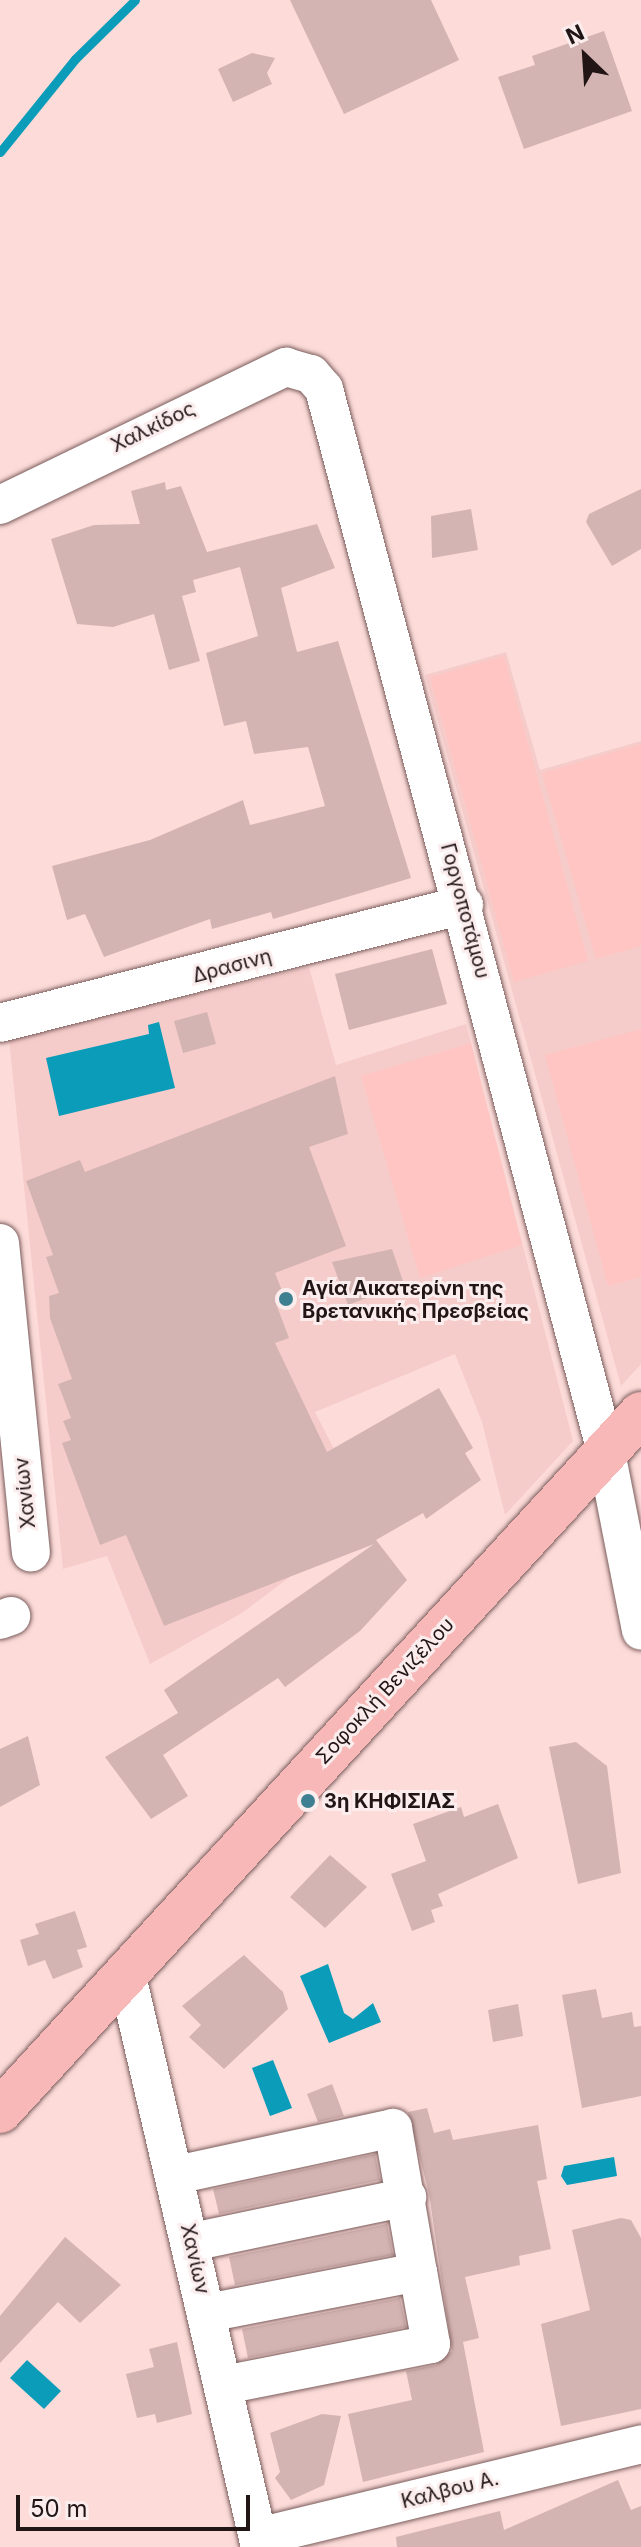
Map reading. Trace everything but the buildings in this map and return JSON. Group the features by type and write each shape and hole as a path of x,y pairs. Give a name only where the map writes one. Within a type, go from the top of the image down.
{"main road":[{"name":"Σοφοκλή Βενιζέλου","path":"0,2111 641,1414"}],"street":[{"name":"Χαλκίδος","path":"0,505 218,395 286,367 311,374"},
{"name":"Γοργοποτάμου","path":"311,374 332,410 464,905 606,1452 641,1631"},
{"name":"Δρασινη","path":"0,1023 464,905"},
{"name":"Χανίων","path":"0,1243 31,1552"},
{"name":"Χανίων","path":"126,1972 192,2242 259,2542"},
{"path":"176,2175 393,2128 431,2344 224,2385"},
{"path":"192,2242 407,2197"},
{"path":"208,2313 418,2272"},
{"name":"Καλβου Α.","path":"259,2542 641,2444"}],"shaded area":[{"name":"Αγία Αικατερίνη της Βρετανικής Πρεσβείας","path":"506,652 540,770 641,741 641,1364 621,1386 425,675"},
{"path":"504,656 588,961 514,982 430,677"},
{"path":"641,744 641,946 596,959 542,773"},
{"name":"Αγία Αικατερίνη της Βρετανικής Πρεσβείας","path":"309,967 336,1065 466,1024 573,1441 505,1515 482,1422 455,1354 315,1412 369,1517 242,1613 150,1664 107,1556 63,1569 9,1039"},
{"path":"641,1029 641,1277 608,1286 545,1055"},
{"path":"471,1043 522,1245 420,1278 361,1076"}],"water":[{"path":"159,1022 175,1088 59,1116 46,1058 149,1034 148,1025"},
{"path":"328,1964 344,2013 353,2019 373,2003 381,2022 329,2043 300,1976"},
{"path":"273,2060 292,2108 270,2116 252,2068"},
{"path":"614,2157 617,2176 567,2185 561,2176 564,2166"},
{"path":"27,2360 61,2391 44,2409 10,2378"}],"waterway":[{"path":"0,152 75,59 135,0"}],"place":[{"name":"Αγία Αικατερίνη της Βρετανικής Πρεσβείας","path":"286,1299"},
{"name":"3η ΚΗΦΙΣΙΑΣ","path":"308,1801"}]}
